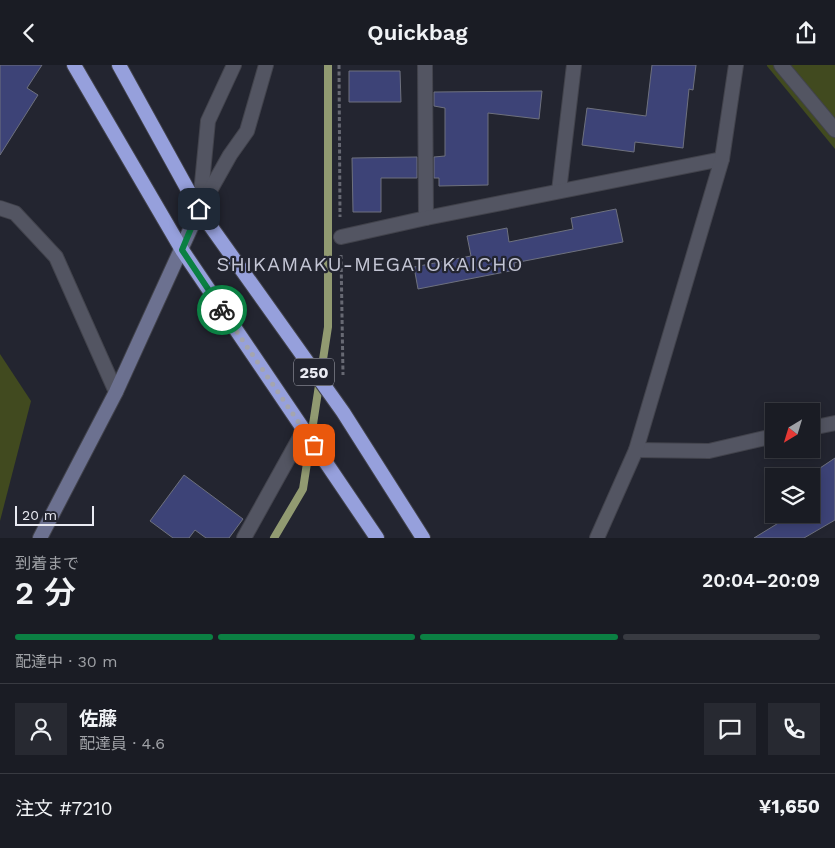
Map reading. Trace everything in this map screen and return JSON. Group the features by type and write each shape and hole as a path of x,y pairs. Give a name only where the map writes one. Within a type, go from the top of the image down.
{"highway":[{"name":"250","path":"74,65 182,250 377,538"},
{"name":"250","path":"119,65 199,209 343,412 424,538"}],"main road":[{"path":"40,538 116,391 182,250 199,209"}],"street":[{"path":"199,209 208,121 234,65"},
{"path":"199,209 230,155 247,131 266,65"},
{"path":"425,65 426,218"},
{"path":"559,191 574,65"},
{"path":"597,538 636,450 722,159 736,65"},
{"path":"782,65 835,130"},
{"path":"340,237 722,159"},
{"path":"0,208 15,213 56,257 116,391"},
{"path":"820,426 835,423"},
{"path":"244,538 304,430"},
{"path":"636,450 709,451 765,438"}],"green space":[{"path":"835,65 835,149 767,66"},
{"path":"0,354 31,401 0,521"}],"building":[{"path":"0,65 42,65 27,88 38,95 0,155"},
{"path":"652,65 696,65 693,90 689,89 683,148 635,142 634,152 582,145 587,108 646,116"},
{"path":"349,71 400,71 401,102 349,102"},
{"path":"542,91 539,119 488,113 488,185 439,186 439,178 434,178 434,157 445,156 445,108 434,106 434,92"},
{"path":"417,157 417,178 381,178 381,212 353,212 352,158"},
{"path":"616,209 623,242 514,263 515,270 418,289 414,267 471,256 467,236 507,228 509,242 573,229 571,218"},
{"path":"835,458 835,520 804,538 754,538 778,523 820,523 820,468"},
{"path":"184,475 243,519 229,538 206,538 195,530 189,538 173,538 150,521"}],"waterway":[{"path":"274,538 303,489 328,327 328,65"}],"way so far":[{"path":"222,310 314,445"}],"district":[{"name":"SHIKAMAKU-MEGATOKAICHO","path":"370,264"}],"route":[{"path":"199,209 182,250 222,310"}]}
